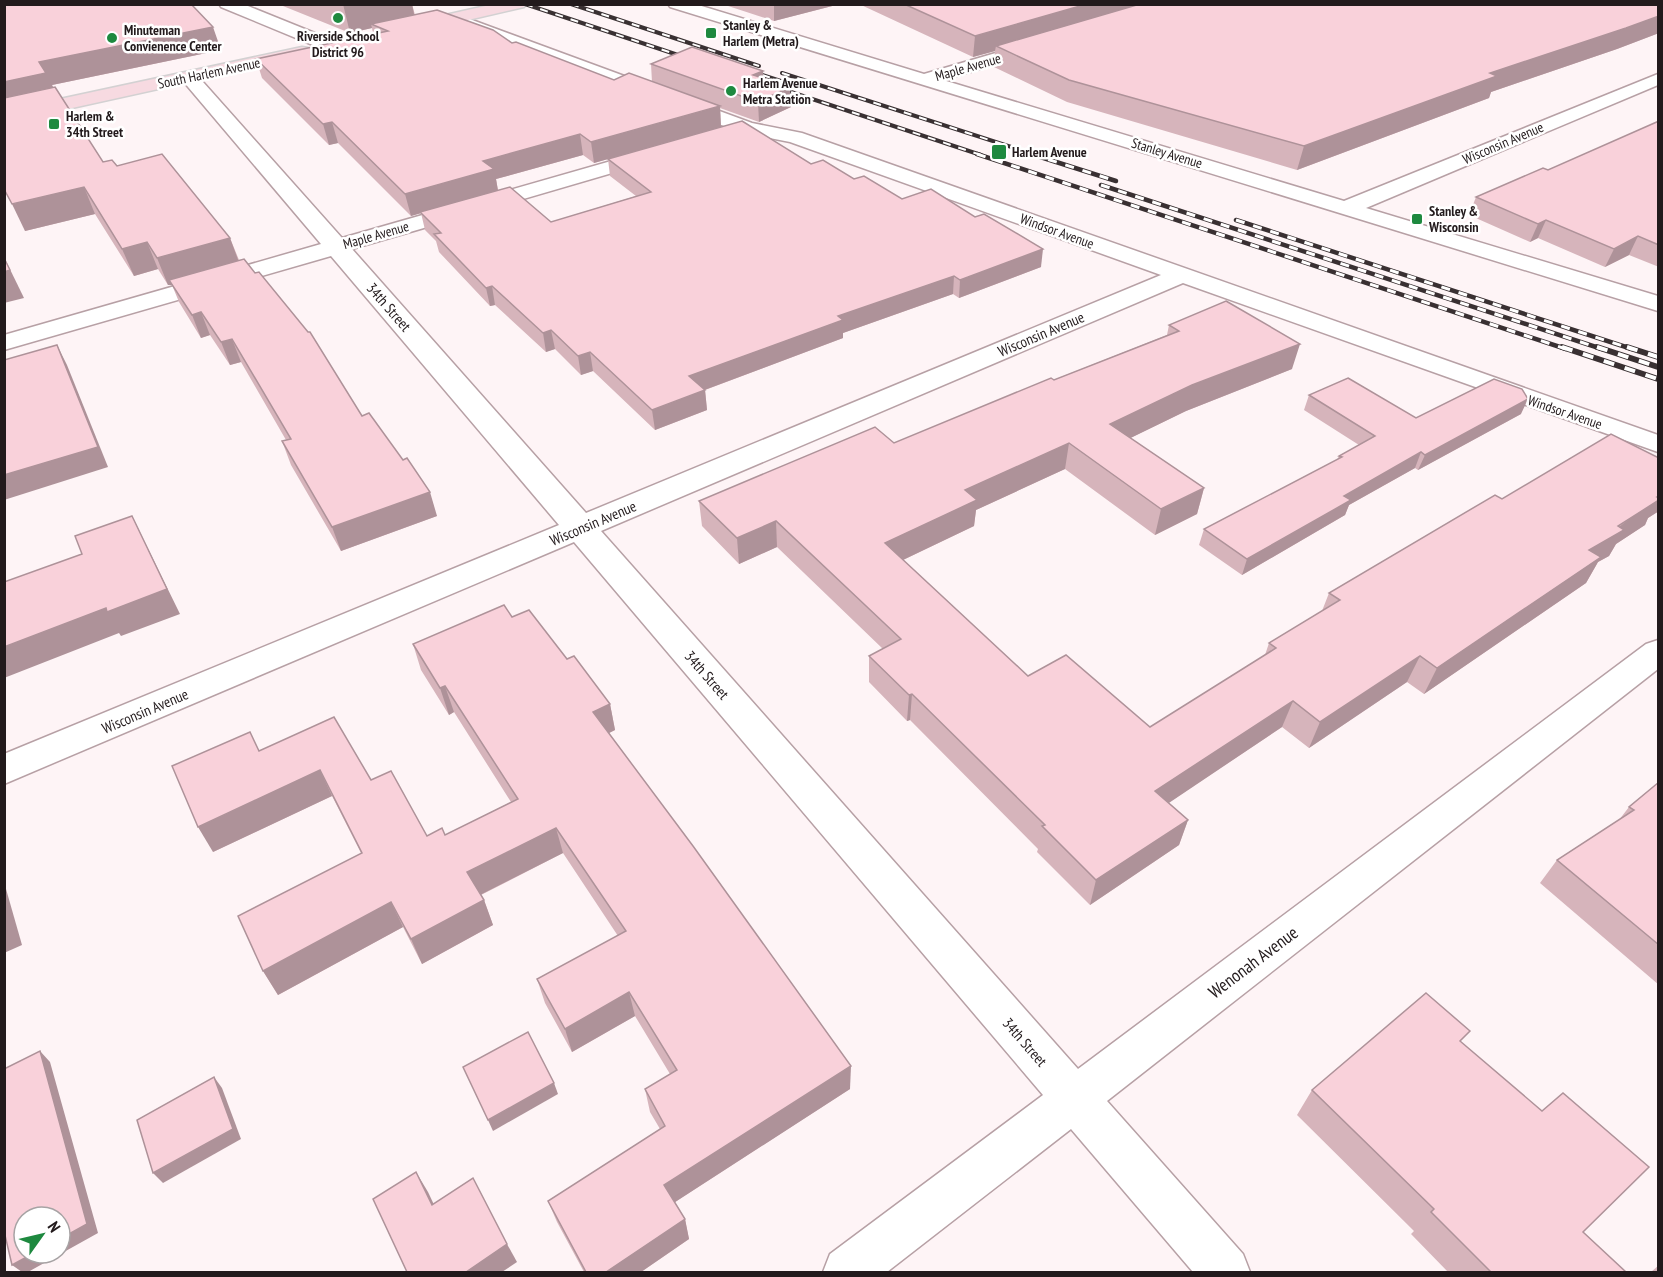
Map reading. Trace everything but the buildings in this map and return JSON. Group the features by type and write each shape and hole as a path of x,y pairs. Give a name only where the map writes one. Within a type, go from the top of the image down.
{"main road":[{"path":"398,31 518,4"},
{"name":"South Harlem Avenue","path":"4,117 353,41"}],"street":[{"path":"227,4 331,46"},
{"name":"Stanley Avenue","path":"676,4 1659,304"},
{"name":"Windsor Avenue","path":"455,18 747,128 795,137 1659,444"},
{"name":"Maple Avenue","path":"926,79 1060,40"},
{"name":"34th Street","path":"189,77 1225,1272"},
{"name":"Wisconsin Avenue","path":"1347,208 1659,79"},
{"path":"713,138 747,128"},
{"name":"Maple Avenue","path":"4,343 669,151"},
{"name":"Wisconsin Avenue","path":"4,770 1181,275"},
{"name":"Wenonah Avenue","path":"848,1272 1659,652"}],"railway":[{"path":"525,4 690,59"},
{"path":"571,4 759,66"},
{"path":"747,70 790,84"},
{"path":"782,73 1036,155"},
{"path":"776,87 981,155"},
{"path":"977,154 1566,349"},
{"path":"1031,154 1116,181"},
{"path":"1101,185 1602,349"},
{"path":"1236,220 1632,349"},
{"path":"1562,347 1658,379"},
{"path":"1597,347 1658,367"},
{"path":"1627,347 1658,357"}],"place":[{"name":"Riverside School District 96","path":"338,18"},
{"name":"Stanley & Harlem (Metra)","path":"711,33"},
{"name":"Minuteman Convienence Center","path":"112,38"},
{"name":"Harlem Avenue Metra Station","path":"731,91"},
{"name":"Harlem & 34th Street","path":"54,124"},
{"name":"Harlem Avenue","path":"999,152"},
{"name":"Stanley & Wisconsin","path":"1417,219"}]}
